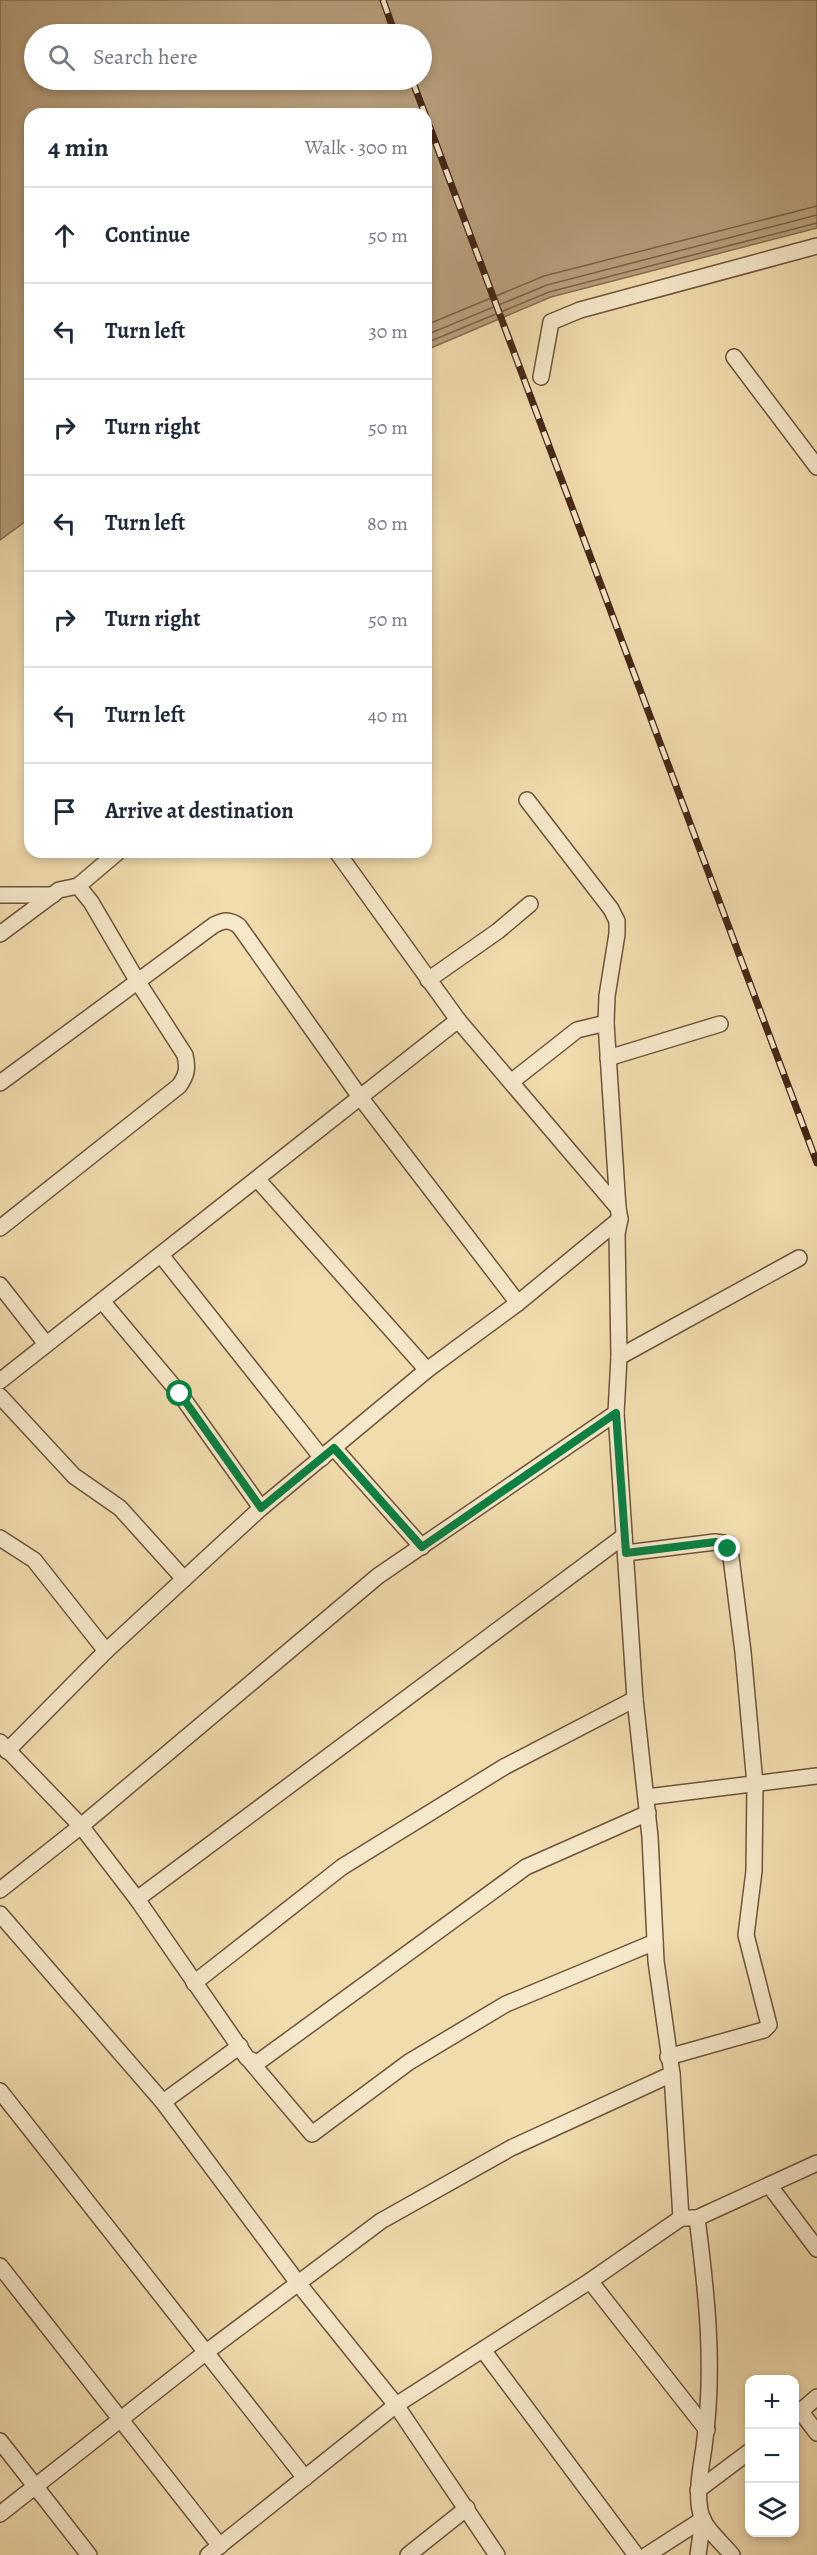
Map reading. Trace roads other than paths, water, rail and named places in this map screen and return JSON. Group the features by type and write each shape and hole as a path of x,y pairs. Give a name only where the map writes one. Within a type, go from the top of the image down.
{"street":[{"path":"541,377 551,322 580,310 817,246"},
{"path":"735,357 817,467"},
{"path":"527,800 611,909 617,921 607,996 606,1023 619,1214 617,1234 619,1357 616,1413 635,1699 647,1797 655,1942 672,2074 681,2218"},
{"path":"0,934 58,890 78,886 111,858"},
{"path":"341,858 458,1020 619,1214"},
{"path":"0,1228 179,1086 186,1076 188,1066 185,1056 91,902 78,886"},
{"path":"0,895 53,895"},
{"path":"428,980 498,931 530,904"},
{"path":"0,1083 214,925 231,920 239,926 360,1097 518,1303"},
{"path":"0,1381 258,1180 458,1020"},
{"path":"511,1082 577,1030 606,1023"},
{"path":"608,1058 720,1024"},
{"path":"258,1180 427,1370"},
{"path":"619,1214 518,1303 427,1370 261,1508 4,1747 81,1826 136,1899 251,2062 312,2134 409,2062 506,2004 655,1942"},
{"path":"161,1255 328,1453 422,1547"},
{"path":"619,1357 799,1258"},
{"path":"0,1285 46,1344"},
{"path":"102,1301 180,1394 261,1508"},
{"path":"0,1396 74,1476 120,1508 184,1579"},
{"path":"0,1890 81,1826 378,1576 616,1413"},
{"path":"136,1899 624,1536"},
{"path":"0,1538 34,1560 106,1651"},
{"path":"626,1553 715,1542 723,1543 728,1549 731,1557 743,1652 755,1785 754,1871 746,1935 769,2025 764,2030 668,2057"},
{"path":"194,1983 342,1868 504,1767 635,1699"},
{"path":"647,1797 817,1776"},
{"path":"251,2062 261,2061 526,1867 648,1813"},
{"path":"0,1914 163,2102 298,2283 396,2405 497,2555"},
{"path":"163,2102 240,2046"},
{"path":"0,2514 205,2353 381,2221 531,2139 672,2074"},
{"path":"0,2091 305,2478"},
{"path":"0,2266 120,2419 214,2551 396,2405 590,2282 681,2218 697,2218 817,2163"},
{"path":"769,2185 817,2249"},
{"path":"697,2218 708,2305 710,2374 707,2430 698,2490 703,2519 698,2555"},
{"path":"590,2282 707,2430"},
{"path":"483,2350 636,2555"},
{"path":"799,2413 817,2397"},
{"path":"799,2415 817,2433"},
{"path":"0,2441 88,2555"},
{"path":"698,2490 745,2455"},
{"path":"408,2555 467,2508"},
{"path":"647,2555 703,2519"},
{"path":"703,2519 732,2555"}],"water":[{"path":"0,0 817,0 817,228 551,297 432,347 432,108 24,108 24,522 0,540"}],"railway":[{"path":"383,0 391,24"},
{"path":"416,90 423,108"},
{"path":"432,133 817,1163"}]}
